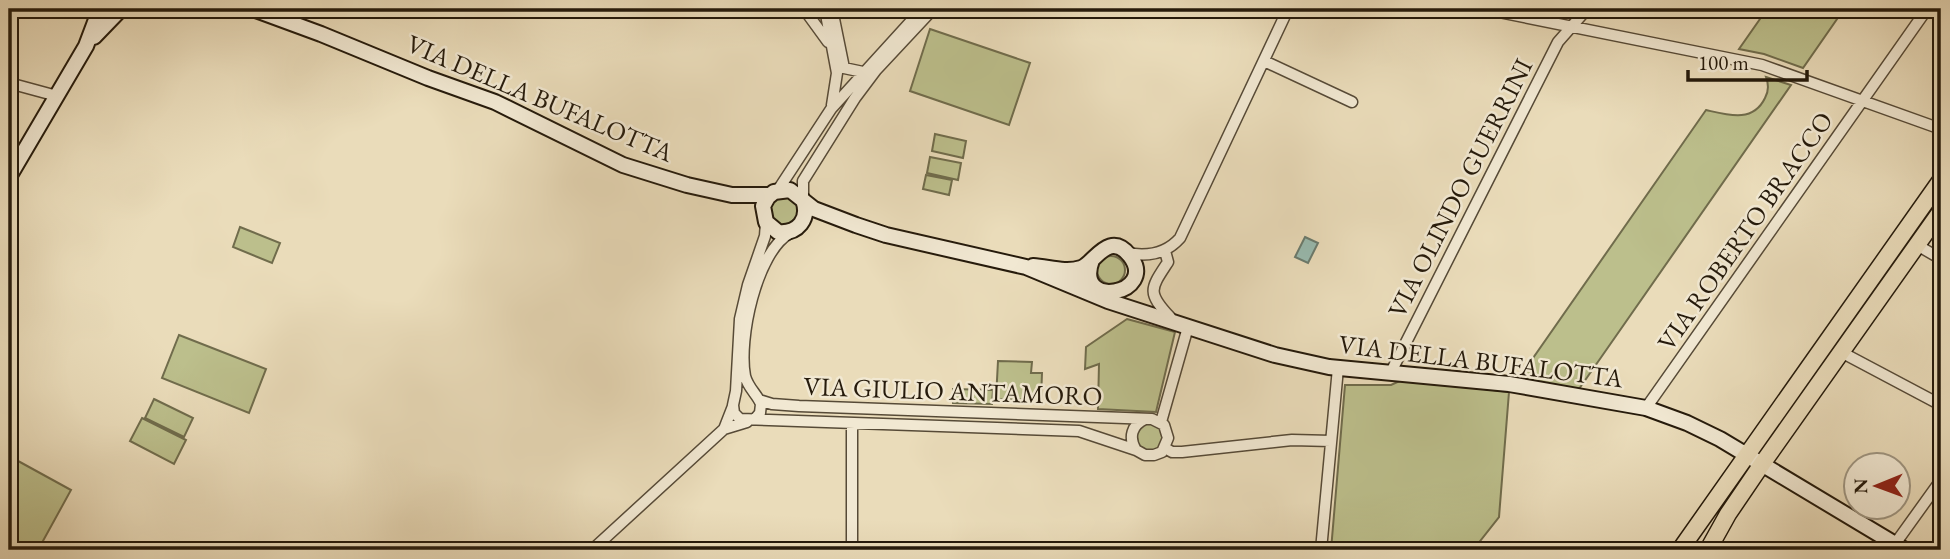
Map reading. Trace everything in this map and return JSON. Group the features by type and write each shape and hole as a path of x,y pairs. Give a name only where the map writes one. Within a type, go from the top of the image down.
{"main road":[{"path":"1680,550 1941,180"},
{"path":"1708,550 1728,514 1762,464 1941,211"}],"street":[{"path":"9,177 14,158 57,96 86,46 100,9"},
{"path":"86,46 121,9"},
{"name":"VIA DELLA BUFALOTTA","path":"253,9 495,102 623,165 687,185 732,195 774,193"},
{"path":"804,9 832,49"},
{"path":"825,9 837,79 831,109"},
{"path":"829,138 834,121 848,99 832,9"},
{"path":"724,429 734,403 741,314 765,236 764,203 788,177 809,141 848,88 922,9"},
{"path":"592,550 724,429 752,420 761,411 758,398 748,384 745,369 749,313 759,277 771,251 779,240 798,226 806,211 803,181 829,138 876,70 933,9"},
{"path":"1127,253 1144,255 1164,251 1180,238 1287,9"},
{"path":"1484,9 1762,65 1941,129"},
{"name":"VIA OLINDO GUERRINI","path":"1391,372 1552,53 1562,36 1587,9"},
{"name":"VIA ROBERTO BRACCO","path":"1646,408 1927,9"},
{"path":"1264,61 1352,102"},
{"path":"844,68 863,72"},
{"path":"9,83 57,96"},
{"path":"809,141 823,148"},
{"path":"774,193 792,191 803,200"},
{"name":"VIA DELLA BUFALOTTA","path":"732,195 764,217"},
{"name":"VIA DELLA BUFALOTTA","path":"803,200 814,209 886,235 1026,267 1073,270 1086,267 1102,250 1118,248 1127,253"},
{"path":"764,217 778,232 798,226"},
{"name":"VIA DELLA BUFALOTTA","path":"798,226 827,221 856,225"},
{"path":"1917,245 1941,259"},
{"path":"1164,251 1168,262 1155,279 1153,291 1160,306 1170,317"},
{"path":"1109,293 1123,290 1134,276 1135,267 1127,253"},
{"path":"1092,260 1092,281"},
{"name":"VIA DELLA BUFALOTTA","path":"1026,267 1138,311 1264,352 1338,368 1509,384 1646,408 1687,423 1729,444 1900,547"},
{"name":"VIA DELLA BUFALOTTA","path":"1041,274 1092,281 1100,289 1138,311"},
{"name":"VIA DELLA BUFALOTTA","path":"1130,284 1136,300 1188,327"},
{"path":"1847,315 1861,325"},
{"path":"1188,327 1161,422 1168,434 1165,448 1178,453 1286,440 1331,441"},
{"path":"1841,352 1941,405"},
{"path":"1321,550 1338,368"},
{"path":"734,403 744,393 758,398"},
{"path":"1789,396 1803,405"},
{"name":"VIA GIULIO ANTAMORO","path":"758,398 772,404 799,407 1155,419 1161,422"},
{"path":"734,403 738,418 752,420"},
{"name":"VIA GIULIO ANTAMORO","path":"1136,450 1132,442 1132,432 1136,425 1146,419"},
{"name":"VIA GIULIO ANTAMORO","path":"752,420 1079,431 1151,456 1165,448"},
{"path":"852,423 852,550"},
{"path":"1729,444 1732,458 1729,480"},
{"path":"1900,547 1941,480"}],"green space":[{"path":"1767,9 1844,9 1803,68 1764,54 1739,49"},
{"path":"930,29 1030,63 1009,125 910,91"},
{"path":"1766,77 1791,85 1579,389 1522,381 1524,371 1706,110 1739,115 1754,111 1767,93"},
{"path":"935,134 966,141 963,158 932,151"},
{"path":"930,157 961,163 958,180 927,173"},
{"path":"926,175 952,180 949,195 923,189"},
{"path":"784,197 794,201 798,211 794,221 784,225 774,221 770,211 774,201"},
{"path":"240,227 280,243 272,263 233,247"},
{"path":"1111,256 1121,260 1125,270 1121,280 1111,284 1101,280 1097,270 1101,260"},
{"path":"1127,319 1175,332 1156,412 1098,409 1099,364 1085,369 1086,347"},
{"path":"179,335 266,369 249,413 162,378"},
{"path":"998,361 1032,362 1031,373 1042,373 1041,400 996,399"},
{"path":"1404,379 1509,392 1499,517 1473,550 1331,550 1345,385 1391,385"},
{"path":"953,389 993,390 992,404 953,403"},
{"path":"154,399 193,418 184,437 145,418"},
{"path":"142,418 186,440 174,464 130,441"},
{"path":"1150,423 1160,427 1164,437 1160,447 1150,451 1140,447 1136,437 1140,427"},
{"path":"9,456 71,490 38,550 9,550"}],"water":[{"path":"1305,237 1318,243 1308,263 1295,257"}]}
